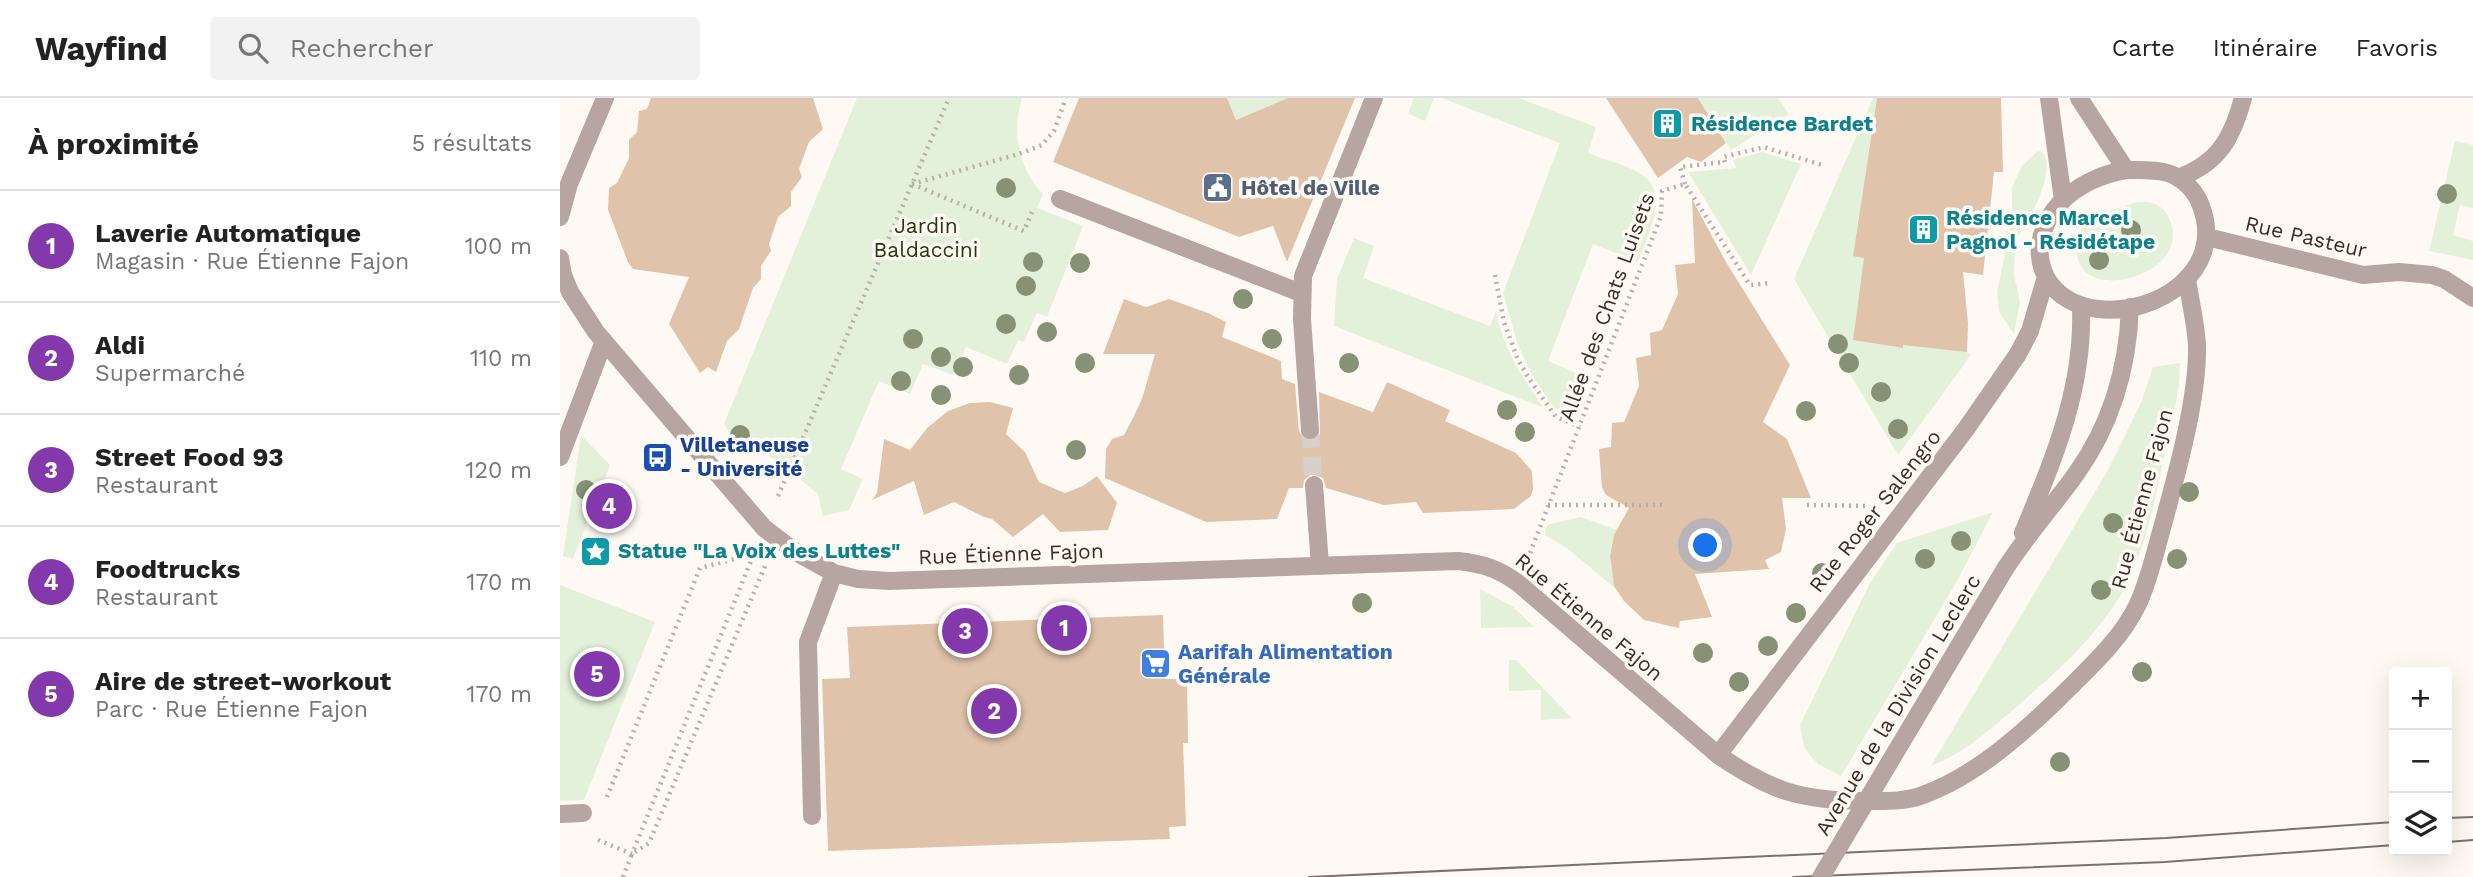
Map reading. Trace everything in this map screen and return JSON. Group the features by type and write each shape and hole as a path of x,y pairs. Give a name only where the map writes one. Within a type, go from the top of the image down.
{"street":[{"path":"560,217 569,184 605,98"},
{"path":"1310,430 1301,293 1303,276 1374,98"},
{"path":"2049,98 2063,200"},
{"path":"2079,98 2126,170"},
{"path":"2178,178 2200,169 2221,150 2235,125 2242,98"},
{"path":"2126,170 2157,171 2178,178 2197,194 2204,214 2207,237 2200,261 2187,278 2168,294 2130,307 2110,310 2081,307 2062,297 2045,280 2042,236 2063,200 2086,183 2112,172 2126,170"},
{"path":"1060,199 1301,293"},
{"name":"Rue Pasteur","path":"2207,237 2363,275 2399,272 2432,275 2444,279 2473,298"},
{"name":"Rue Étienne Fajon","path":"560,258 565,295 764,528 794,551 834,573 858,579 889,581 1458,561 1498,569 1518,583 1717,755 1752,778 1801,797 1859,802 1912,799 1946,784 2003,747 2035,720 2106,650 2136,607 2144,589 2171,495 2190,408 2197,346 2187,278"},
{"name":"Rue Roger Salengro","path":"1717,755 1989,397 2030,331 2045,280"},
{"name":"Avenue de la Division Leclerc","path":"2009,563 2054,458 2066,421 2077,377 2082,335 2081,307"},
{"name":"Avenue de la Division Leclerc","path":"1821,877 2009,563 2077,473 2102,429 2125,363 2130,307"},
{"path":"560,457 604,341"},
{"path":"1314,485 1320,565"},
{"path":"813,816 808,642 834,573"},
{"path":"560,814 583,813"}],"path":[{"path":"623,877 764,528 949,98"},
{"path":"911,184 1042,145 1054,131 1066,98"},
{"path":"1685,184 1680,167 1724,163 1723,157 1764,147 1822,165"},
{"path":"911,184 1024,231 1041,191 1060,199"},
{"name":"Allée des Chats Luisets","path":"1518,583 1661,216 1662,191 1685,184 1750,285 1771,283"},
{"path":"1495,275 1504,321 1515,352 1530,380 1556,417 1580,427"},
{"path":"1548,505 1667,505"},
{"path":"1807,505 1874,506"},
{"path":"603,807 700,568 754,554"},
{"path":"632,854 649,843 749,601"},
{"path":"591,837 632,854"}],"green space":[{"name":"Jardin Baldaccini","path":"857,98 1022,98 1018,124 1019,149 1028,173 1043,194 1037,208 1083,226 1047,317 1037,313 1024,342 1018,340 1007,364 966,347 953,375 923,364 910,394 879,381 841,469 863,479 849,510 823,516 818,494 771,457 750,448 739,447 724,424"},
{"path":"1227,98 1288,98 1236,120"},
{"path":"1414,98 1434,98 1425,121 1408,114"},
{"path":"1441,98 1519,98 1596,127 1588,153 1631,169 1652,184 1656,206 1638,262 1593,244 1548,361 1588,378 1573,416 1554,408 1531,373 1518,345 1503,293 1560,143"},
{"path":"1698,98 1778,98 1789,114 1731,150"},
{"path":"1873,98 1877,98 1853,255 1869,259 1862,275 1853,340 1902,348 1904,339 1920,347 1965,351 1971,355 1898,455 1794,279"},
{"path":"2455,141 2473,145 2473,208 2460,205 2453,235 2473,241 2473,260 2429,251"},
{"path":"2038,151 2043,153 2047,162 2045,181 2038,201 2015,242 2014,275 2020,302 2014,334 1999,312 1997,292 2012,220 2012,187 2022,166"},
{"path":"1762,152 1801,164 1751,275 1688,172 1736,168 1733,160"},
{"path":"2137,202 2153,203 2166,213 2173,233 2169,250 2157,265 2140,275 2121,280 2102,280 2087,273 2077,253 2077,241 2084,224 2093,216"},
{"path":"1354,238 1374,246 1363,278 1490,326 1496,311 1503,338 1514,362 1544,408 1334,326 1337,279"},
{"path":"2180,363 2175,410 2152,511 2142,547 2119,598 2086,641 2001,721 1956,754 1931,766 2108,470 2141,403 2153,367"},
{"path":"581,435 610,465 573,559 563,556"},
{"path":"1993,512 1956,583 1841,776 1818,764 1804,747 1800,725 1870,583 1897,543"},
{"path":"1581,517 1617,530 1611,545 1610,560 1617,590 1568,549 1545,535 1546,525"},
{"path":"560,585 655,622 584,800 560,801"},
{"path":"1480,589 1512,606 1534,627 1481,628"},
{"path":"1509,660 1516,660 1572,718 1541,720 1541,690 1509,691"}],"building":[{"path":"651,98 813,98 823,129 809,142 799,169 802,177 791,192 791,206 778,217 769,244 771,251 761,266 761,279 753,288 739,329 727,341 716,372 708,367 700,373 669,324 689,277 633,269 608,210 609,188 617,183 629,158 629,140 637,132 639,111 647,109"},
{"name":"Hôtel de Ville","path":"1079,98 1227,98 1236,120 1288,98 1355,98 1287,262 1273,226 1239,237 1053,162"},
{"name":"Résidence Bardet","path":"1606,98 1698,98 1726,143 1701,162 1687,157 1658,178"},
{"name":"Résidence Marcel Pagnol - Résidétape","path":"1877,98 2001,98 2003,172 1994,172 1983,275 1963,272 1968,323 1967,352 1903,345 1903,348 1853,340 1864,258 1853,256"},
{"path":"1692,199 1726,262 1790,365 1763,422 1787,439 1811,498 1782,498 1786,529 1781,552 1765,560 1769,569 1695,574 1712,617 1680,621 1679,628 1644,620 1624,601 1614,586 1610,556 1614,535 1629,508 1606,495 1602,488 1599,449 1611,447 1612,423 1624,422 1639,386 1636,358 1651,355 1650,333 1662,330 1678,294 1675,265 1695,263"},
{"path":"1124,299 1146,307 1169,299 1208,313 1226,322 1222,337 1281,361 1282,379 1295,384 1299,431 1304,440 1316,440 1320,434 1319,392 1373,412 1387,382 1450,410 1445,421 1516,453 1532,471 1531,496 1514,509 1423,513 1416,502 1384,505 1326,488 1323,478 1312,474 1304,480 1303,488 1289,488 1277,519 1206,522 1105,478 1106,449 1112,439 1124,435 1133,418 1142,399 1155,354 1103,354"},
{"path":"990,402 1013,408 1006,434 1025,452 1039,482 1065,493 1083,486 1097,476 1117,503 1108,530 1060,532 1043,514 1013,537 992,519 954,502 924,515 914,481 872,500 877,493 884,439 910,450 927,428 948,411 970,403"},
{"path":"1163,615 1165,679 1187,679 1188,743 1183,743 1186,826 1169,827 1170,839 828,851 822,679 850,678 847,627"}],"tunnel":[{"path":"1310,430 1314,485"}],"tram line":[{"path":"2452,818 2473,817"},
{"path":"1309,877 2166,838 2389,822"},
{"path":"2452,842 2473,840"},
{"path":"1793,877 2165,862 2389,845"}],"place":[{"name":"Résidence Bardet","path":"1668,124"},
{"name":"Hôtel de Ville","path":"1218,188"},
{"name":"Résidence Marcel Pagnol - Résidétape","path":"1923,230"},
{"name":"Villetaneuse - Université","path":"657,457"},
{"name":"Foodtrucks","path":"609,506"},
{"name":"Statue \"La Voix des Luttes\"","path":"595,551"},
{"name":"Laverie Automatique","path":"1064,628"},
{"name":"Street Food 93","path":"965,631"},
{"name":"Aarifah Alimentation Générale","path":"1155,664"},
{"name":"Aire de street-workout","path":"597,674"},
{"name":"Aldi","path":"994,711"}]}
